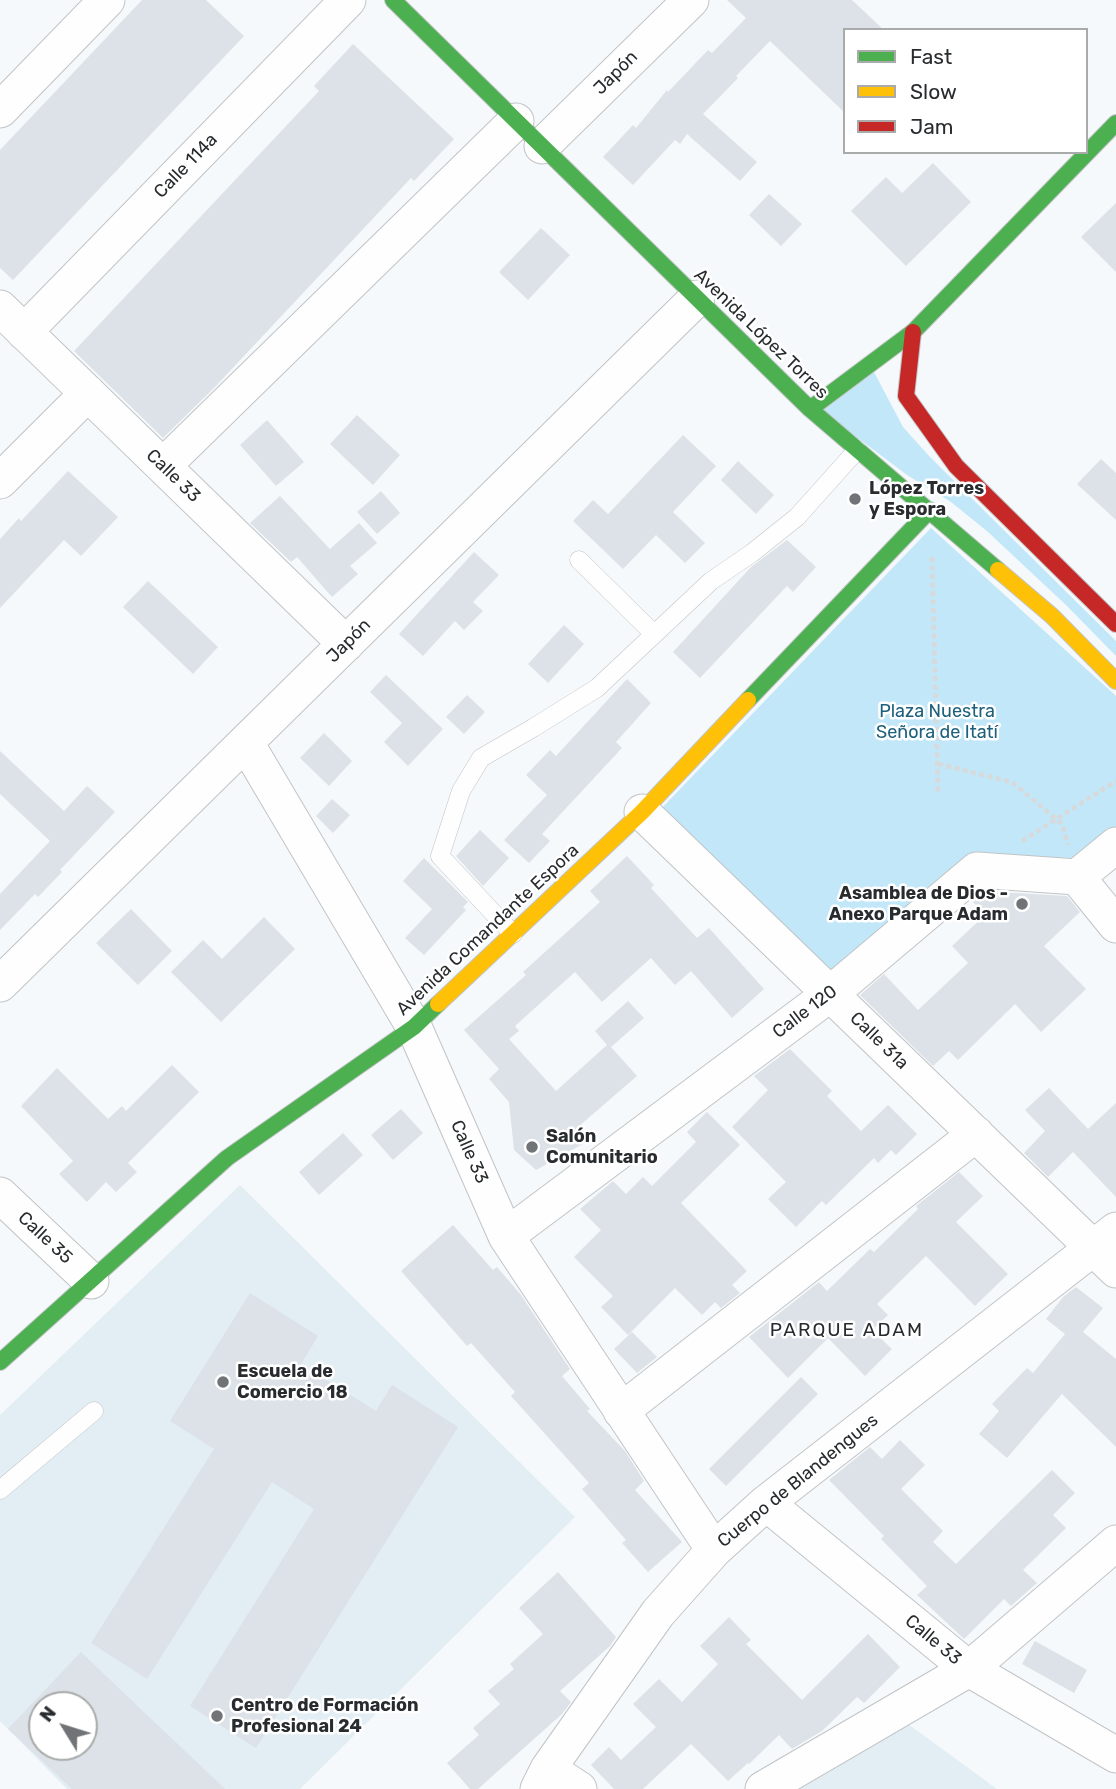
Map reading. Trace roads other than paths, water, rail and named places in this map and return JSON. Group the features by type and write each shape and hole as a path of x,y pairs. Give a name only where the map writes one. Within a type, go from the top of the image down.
{"main road":[{"name":"Avenida López Torres","path":"393,0 810,409 1052,616 1116,681"},
{"path":"1088,152 1116,123"},
{"path":"810,409 913,332 1086,154"},
{"path":"913,332 906,396 956,466 1116,624"},
{"name":"Avenida Comandante Espora","path":"0,1362 227,1158 414,1027 642,812 930,510"}],"street":[{"path":"0,110 107,0"},
{"name":"Calle 114a","path":"12,320 348,0"},
{"name":"Japón","path":"542,146 691,0"},
{"path":"163,466 516,121"},
{"name":"Japón","path":"0,984 697,298"},
{"name":"Calle 33","path":"12,320 346,644"},
{"path":"0,481 88,393"},
{"name":"Calle 33","path":"246,743 414,1027 506,1236 714,1550"},
{"name":"Calle 31a","path":"642,812 976,1134 1108,1249"},
{"path":"1116,845 1077,877 1116,925"},
{"name":"Calle 120","path":"506,1236 830,994 977,870 1077,877"},
{"path":"621,1411 976,1134"},
{"name":"Calle 35","path":"0,1195 91,1281"},
{"name":"Cuerpo de Blandengues","path":"543,1779 658,1613 714,1550 766,1503 1108,1249"},
{"name":"Calle 33","path":"766,1503 969,1670 1116,1755"},
{"path":"763,1789 969,1670 1116,1543"},
{"path":"543,1779 579,1789"}],"lane":[{"path":"513,934 440,856 461,791 481,758 597,688 711,581 797,517 857,450"},
{"path":"579,560 653,633"},
{"path":"0,1490 94,1411"}],"place":[{"name":"López Torres y Espora","path":"855,499"},
{"name":"Asamblea de Dios - Anexo Parque Adam","path":"1022,904"},
{"name":"Salón Comunitario","path":"532,1147"},
{"name":"Escuela de Comercio 18","path":"223,1382"},
{"name":"Centro de Formación Profesional 24","path":"217,1716"}],"district":[{"name":"PARQUE ADAM","path":"847,1331"}],"park label":[{"name":"Plaza Nuestra Señora de Itatí","path":"937,722"}]}
